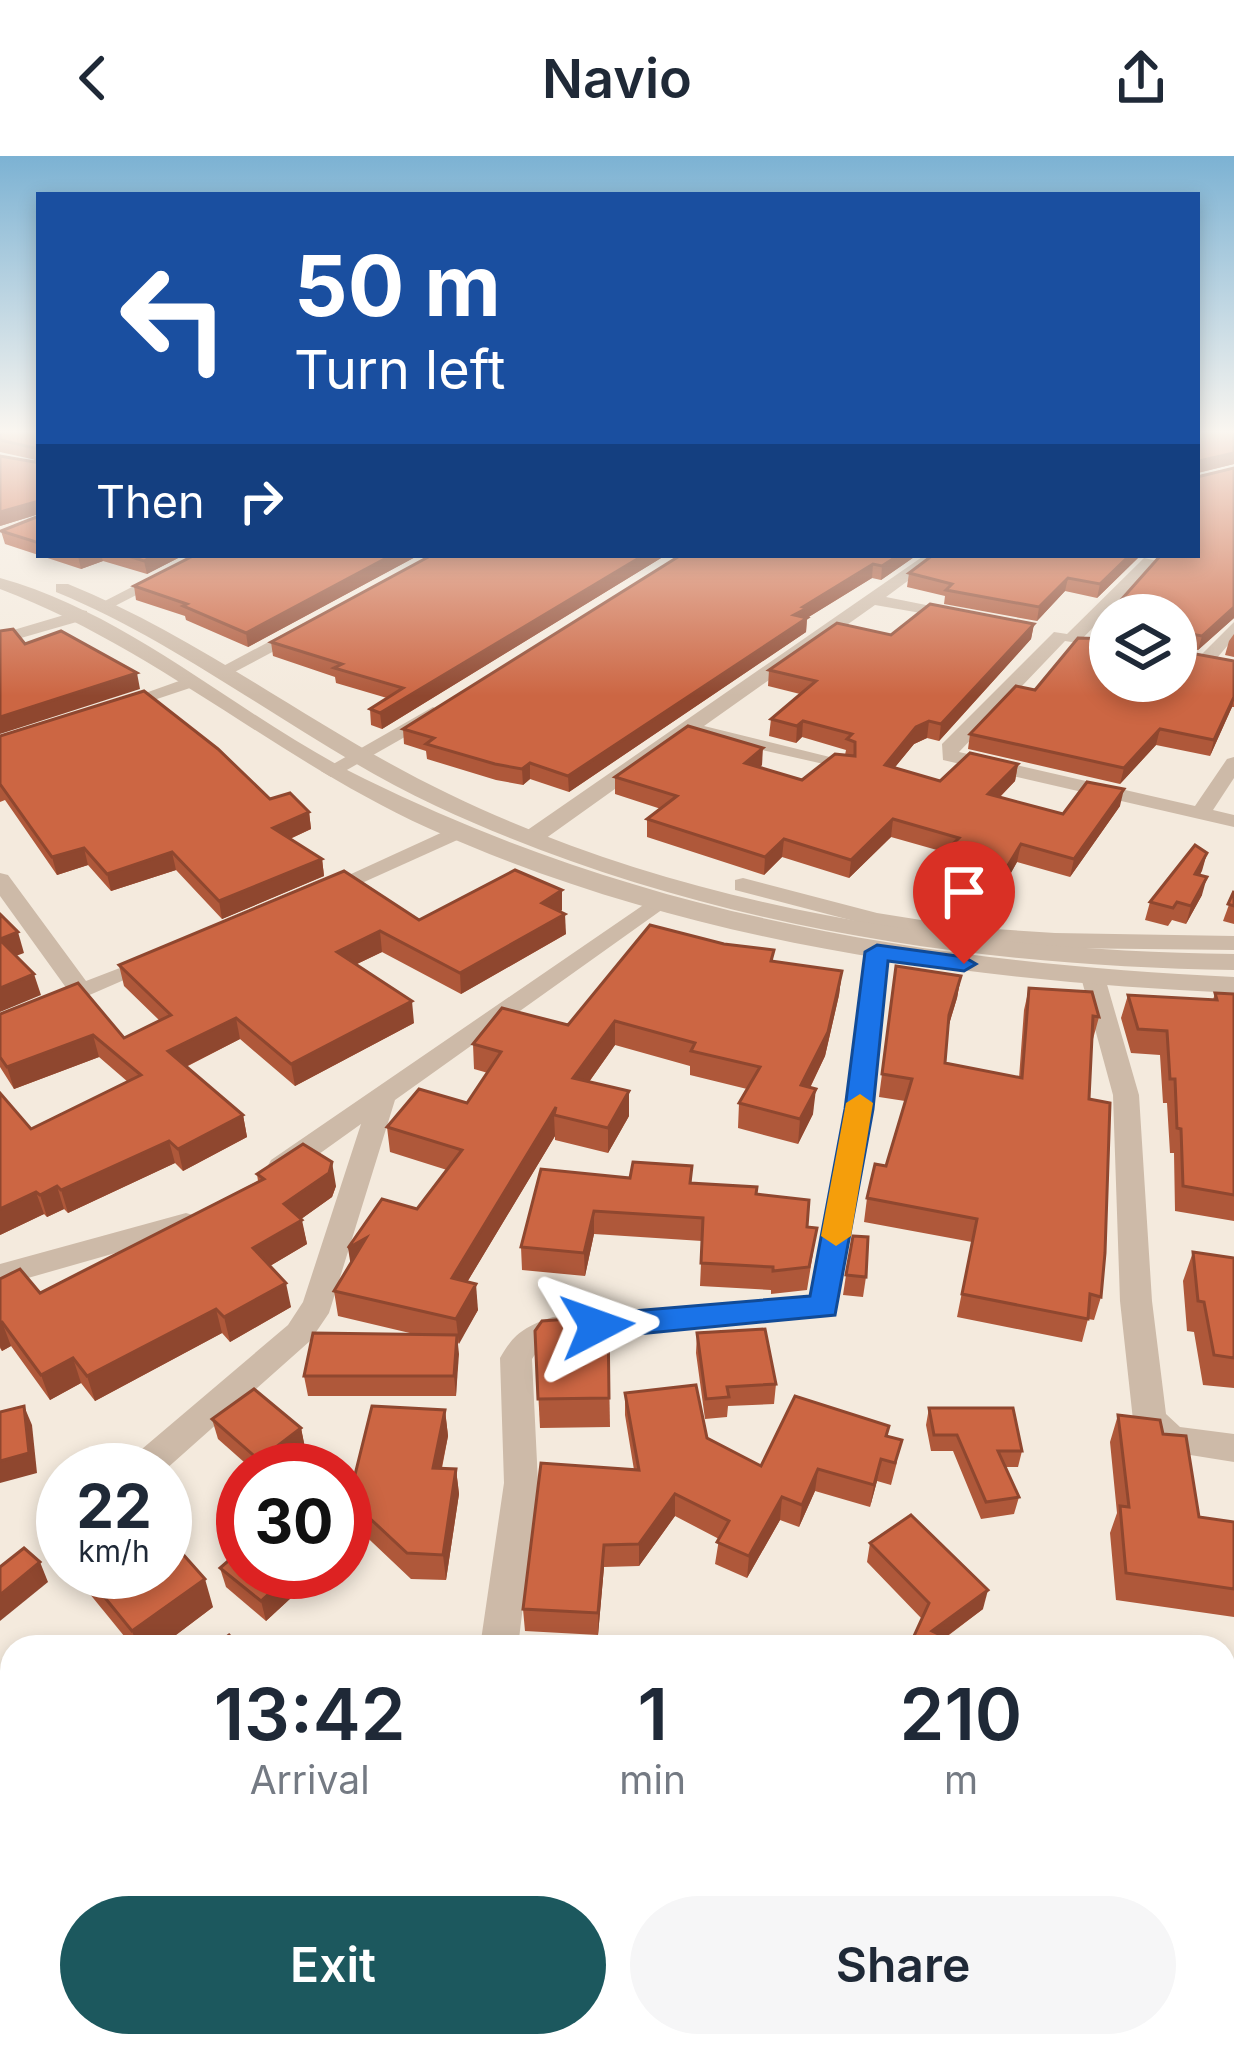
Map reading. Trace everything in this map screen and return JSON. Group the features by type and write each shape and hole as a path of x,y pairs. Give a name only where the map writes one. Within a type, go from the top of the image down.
{"street":[{"path":"106,604 200,558"},
{"path":"534,836 931,558"},
{"path":"1150,561 950,748 950,756 1234,821"},
{"path":"0,566 158,628 362,757 443,801 609,865 850,924 1016,952 1234,962"},
{"path":"0,583 81,615 331,771 456,832 655,904 877,952 1094,981 1234,985"},
{"path":"871,599 976,620"},
{"path":"0,639 81,615"},
{"path":"223,670 321,618"},
{"path":"1234,627 1198,660 1234,667"},
{"path":"89,716 193,681"},
{"path":"331,771 444,707"},
{"path":"691,728 843,766"},
{"path":"1200,813 1234,763"},
{"path":"293,904 456,832"},
{"path":"0,880 81,992"},
{"path":"743,885 925,928 1099,941 1234,943"},
{"path":"256,1183 382,1100 655,904"},
{"path":"501,1635 521,1483 516,1358 529,1338 553,1330 824,1307 859,1109 877,952"},
{"path":"0,1026 166,957"},
{"path":"1094,981 1126,1095 1136,1301 1150,1420 1171,1440 1234,1448"},
{"path":"172,1443 299,1333 318,1305 382,1100"},
{"path":"0,1275 145,1238 220,1207"}],"building":[{"path":"32,519 36,519 36,542 1,531"},
{"path":"1200,519 1234,519 1234,607 1202,636 1197,635 1197,594 1126,594 1158,558 1200,558"},
{"path":"189,558 386,558 246,633 183,606 187,604 134,586"},
{"path":"426,558 639,558 380,713 370,709 403,688 334,668 342,664 271,642"},
{"path":"676,558 894,558 882,566 873,564 803,607 807,608 794,615 807,618 568,776 530,763 522,769 495,764 426,744 434,738 403,729"},
{"path":"929,558 1127,558 1100,584 1068,578 1039,607 946,590 952,584 909,573"},
{"path":"930,604 1034,624 941,724 929,721 916,727 885,765 940,781 970,753 1018,764 988,794 1063,814 1087,782 1124,789 1074,859 1021,844 1001,877 995,876 980,897 918,878 959,838 893,819 851,860 784,839 765,857 647,819 677,796 615,777 688,726 763,748 745,763 802,780 835,754 855,756 855,742 847,739 852,734 803,721 797,726 771,719 816,681 769,670 837,623 891,635"},
{"path":"13,629 25,644 61,631 137,673 0,717 0,631"},
{"path":"1078,638 1089,638 1089,702 1197,702 1197,654 1234,661 1234,697 1214,740 1160,729 1124,768 970,734 1016,686 1035,690"},
{"path":"144,691 218,749 270,799 290,793 309,812 273,828 322,859 219,901 172,852 107,874 84,848 52,857 0,784 0,736"},
{"path":"1195,845 1207,853 1195,874 1207,877 1191,906 1177,902 1173,908 1150,902"},
{"path":"515,870 562,890 542,903 565,914 460,973 380,931 337,952 412,1001 291,1064 236,1018 168,1051 243,1115 178,1149 169,1141 61,1190 57,1186 40,1195 36,1192 0,1209 0,1093 31,1129 141,1075 93,1035 7,1067 0,1057 0,1014 78,983 124,1038 171,1015 119,965 344,871 419,920"},
{"path":"0,914 18,932 0,939"},
{"path":"650,925 724,944 774,950 771,961 842,971 828,1032 801,1085 816,1089 800,1119 739,1103 760,1067 691,1051 695,1043 615,1021 573,1078 629,1091 608,1128 554,1115 556,1107 452,1278 476,1284 456,1319 334,1291 366,1238 348,1248 382,1199 417,1209 462,1150 387,1127 419,1089 467,1103 501,1052 473,1044 502,1008 568,1025"},
{"path":"0,940 34,974 0,988"},
{"path":"896,966 961,976 949,1015 945,1063 1022,1078 1029,988 1092,992 1099,1017 1093,1016 1089,1099 1110,1103 1101,1297 1090,1294 1088,1319 962,1294 977,1219 867,1198 875,1164 886,1166 912,1079 882,1074"},
{"path":"1215,993 1234,994 1234,1195 1183,1186 1181,1129 1177,1128 1175,1079 1170,1079 1167,1031 1138,1029 1128,995 1217,1000"},
{"path":"303,1144 332,1162 329,1173 284,1204 302,1220 253,1248 286,1283 224,1317 216,1309 87,1376 73,1358 41,1375 0,1322 0,1279 20,1269 40,1293 264,1179 257,1174"},
{"path":"633,1162 692,1166 690,1183 757,1187 756,1194 809,1200 807,1227 817,1228 809,1267 773,1271 773,1267 701,1263 703,1218 594,1211 584,1253 521,1247 541,1169 630,1178"},
{"path":"853,1236 868,1237 866,1277 846,1275"},
{"path":"1193,1252 1234,1258 1234,1358 1214,1355 1204,1302 1198,1301"},
{"path":"608,1316 609,1398 538,1399 535,1331 542,1321"},
{"path":"765,1329 776,1384 727,1387 729,1397 706,1399 697,1333"},
{"path":"313,1333 457,1335 454,1376 304,1376"},
{"path":"696,1385 707,1438 761,1466 795,1396 889,1426 886,1436 902,1440 895,1463 881,1459 874,1485 818,1469 802,1505 782,1497 749,1556 717,1542 729,1521 675,1494 639,1544 604,1545 598,1613 523,1609 541,1463 639,1470 625,1393"},
{"path":"254,1389 301,1428 281,1443 240,1443 212,1419"},
{"path":"24,1406 29,1453 0,1461 0,1412"},
{"path":"372,1406 445,1410 433,1468 456,1469 443,1555 407,1553 372,1520 372,1443 363,1443"},
{"path":"929,1408 1013,1408 1022,1451 998,1451 1019,1497 986,1502 957,1435 934,1435"},
{"path":"1118,1415 1160,1420 1163,1434 1186,1436 1199,1517 1234,1522 1234,1589 1126,1573 1120,1506 1129,1507"},
{"path":"911,1515 988,1590 932,1631 940,1635 914,1635 929,1603 870,1543"},
{"path":"24,1548 36,1558 36,1565 0,1595 0,1567"},
{"path":"192,1564 205,1579 192,1588"},
{"path":"106,1599 177,1599 132,1631"}],"slow traffic":[{"path":"836,1236 860,1103"}],"route":[{"path":"597,1326 824,1307 859,1109 877,952 964,964"}]}
